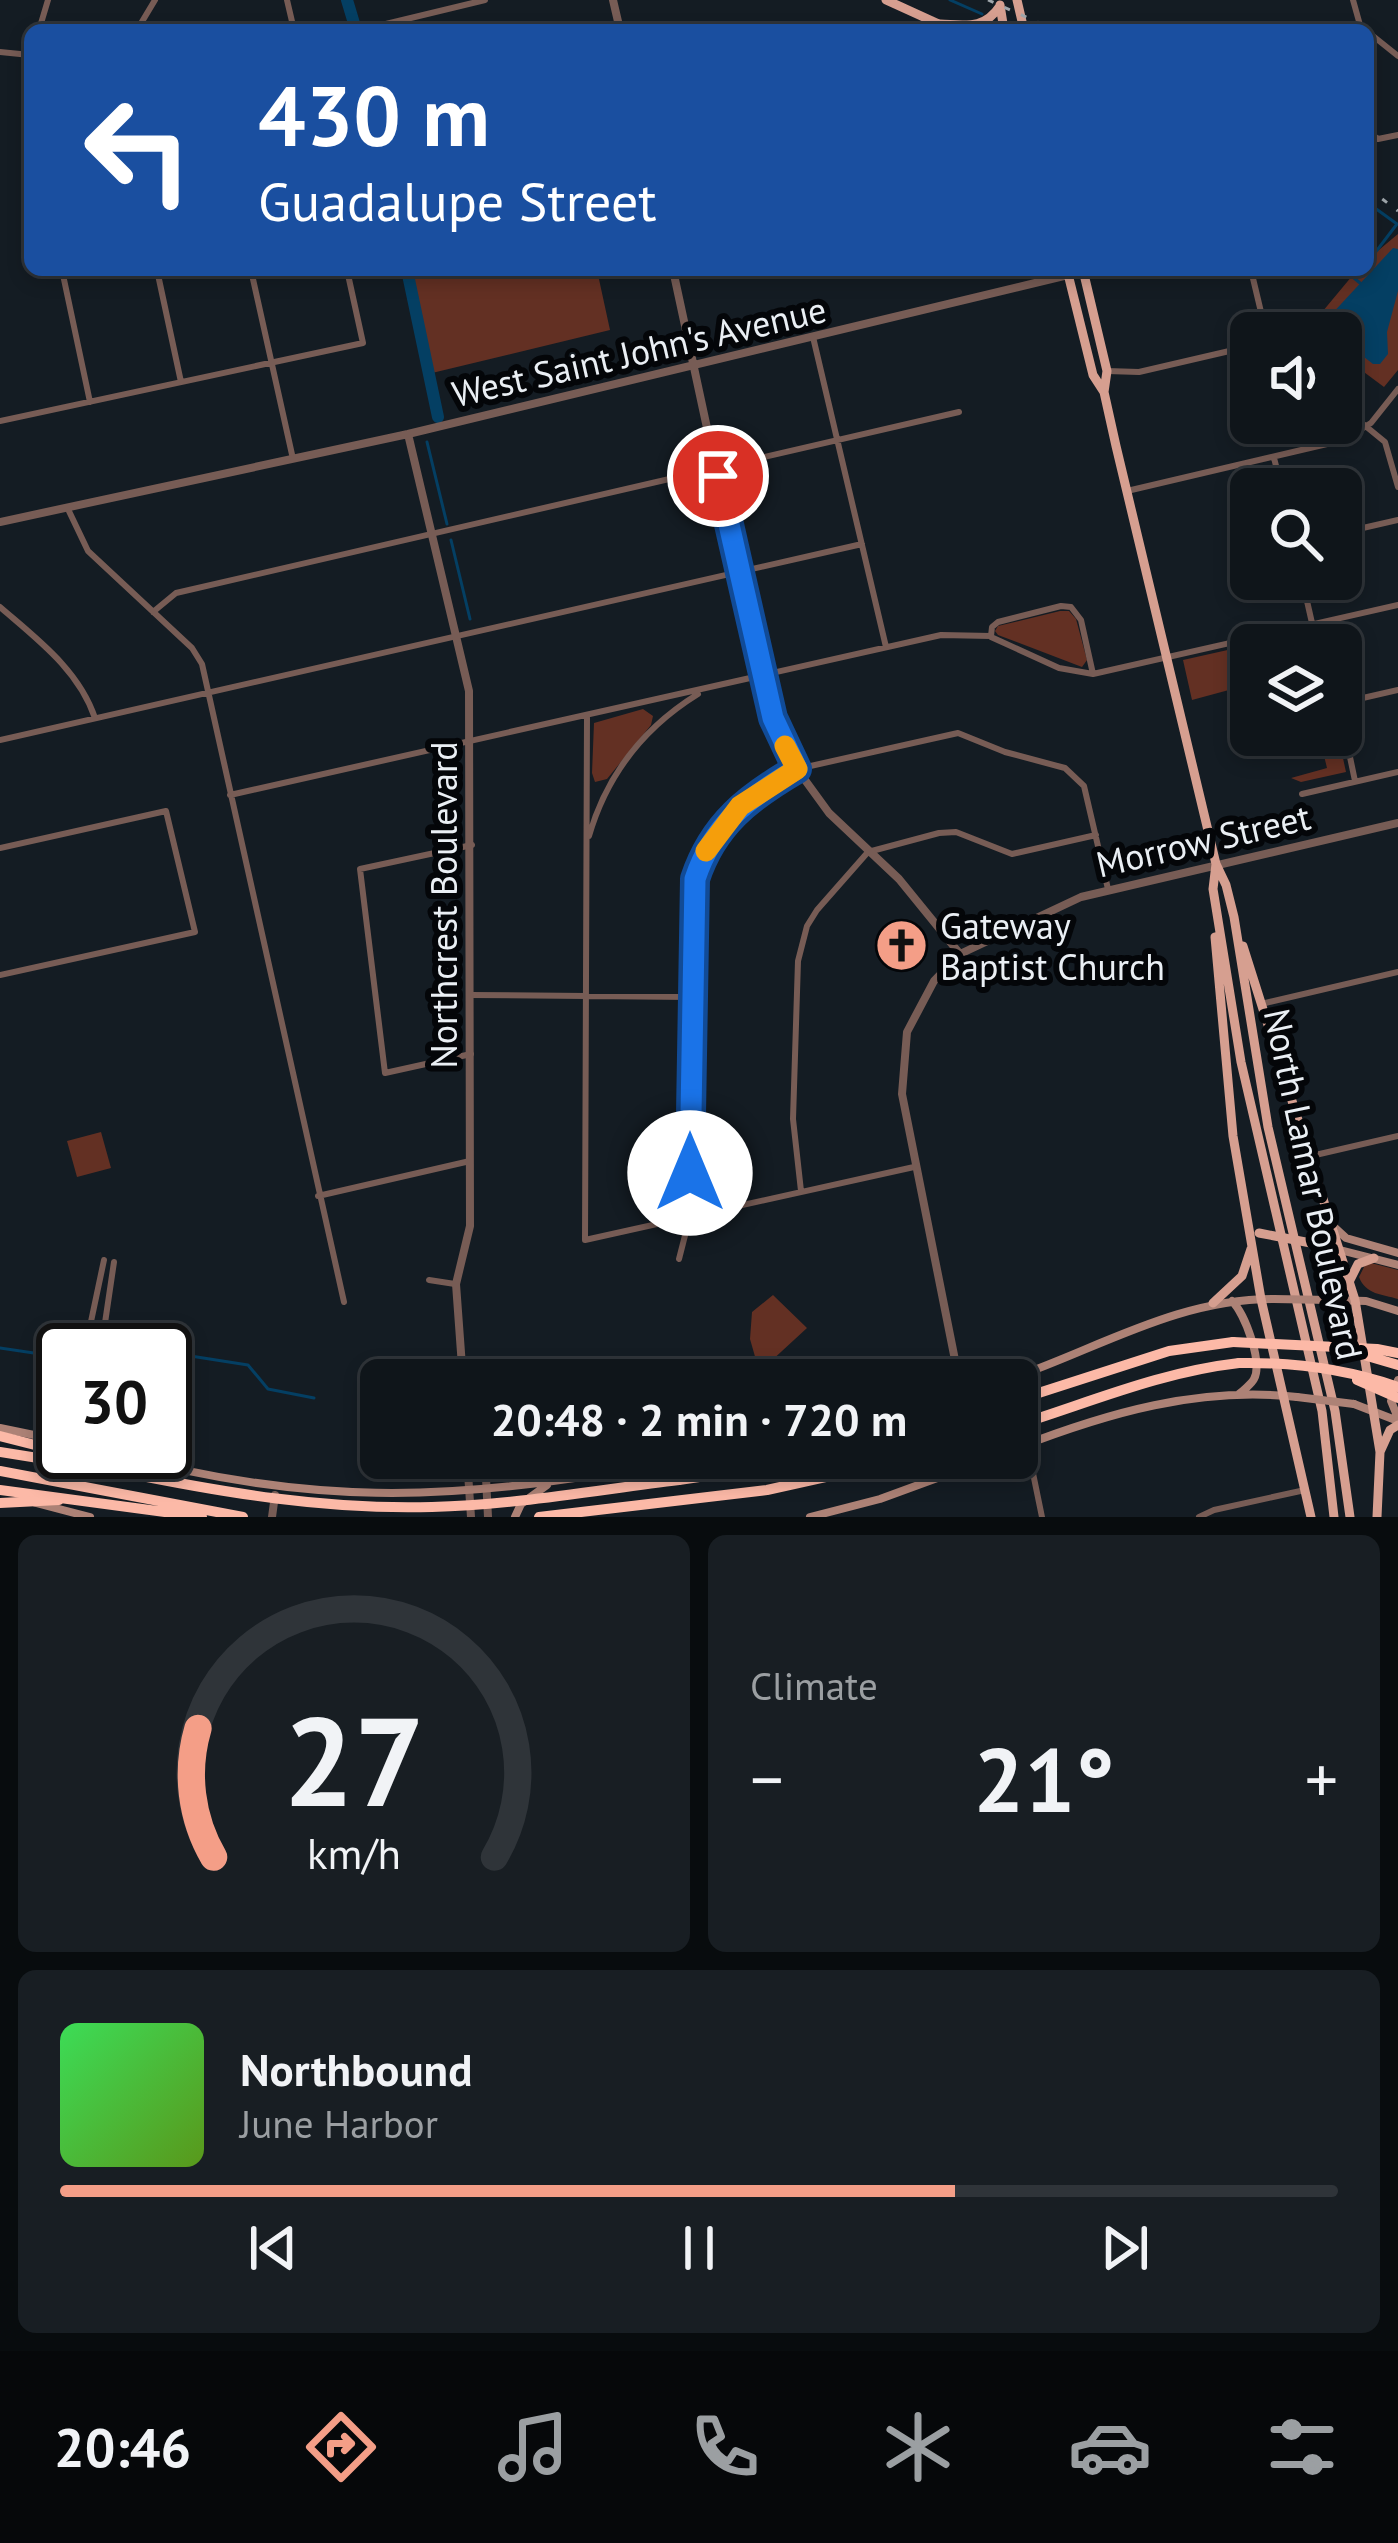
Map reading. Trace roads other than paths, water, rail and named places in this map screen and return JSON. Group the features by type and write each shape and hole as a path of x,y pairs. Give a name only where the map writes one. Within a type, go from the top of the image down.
{"highway":[{"path":"1038,1394 1168,1351 1233,1342 1398,1353"},
{"path":"1342,1348 1398,1365"},
{"path":"1038,1418 1133,1384 1200,1367 1239,1363 1282,1362 1398,1383"},
{"path":"1338,1370 1398,1398"},
{"path":"0,1432 36,1443"},
{"path":"0,1452 36,1458"},
{"path":"0,1472 243,1517"},
{"path":"159,1479 261,1498 391,1507 468,1505 686,1479"},
{"path":"538,1517 824,1479"},
{"path":"0,1491 202,1517"},
{"path":"0,1503 59,1500"}],"main road":[{"path":"886,0 946,24"},
{"name":"North Lamar Boulevard","path":"1069,276 1093,375 1104,392 1216,864 1235,924 1268,1126 1335,1411 1350,1517"},
{"name":"North Lamar Boulevard","path":"1085,276 1107,371 1104,392"},
{"name":"North Lamar Boulevard","path":"1216,864 1216,913 1247,1090 1322,1411 1334,1517"},
{"path":"1213,1303 1242,1276 1254,1230 1226,1084 1216,913"},
{"path":"1235,924 1355,1300 1379,1452 1377,1517"},
{"path":"1321,1245 1333,1235 1332,1225"},
{"path":"1332,1225 1346,1238 1398,1253"},
{"path":"1254,1230 1398,1265"},
{"path":"1252,1244 1311,1517"},
{"path":"1350,1280 1358,1264 1374,1258"},
{"path":"1231,1300 1246,1321 1256,1368 1251,1383 1238,1395"},
{"path":"1038,1367 1142,1323 1231,1300 1355,1300 1398,1311"},
{"path":"1398,1383 1391,1402 1398,1421"},
{"path":"1038,1441 1137,1409 1238,1395 1354,1404 1398,1421"},
{"path":"1379,1452 1398,1421"},
{"path":"0,1432 36,1437"},
{"path":"192,1474 344,1494 470,1492 560,1479"},
{"path":"810,1517 935,1479"},
{"path":"515,1517 520,1504 553,1480"},
{"path":"0,1491 90,1517"},
{"path":"425,1494 430,1517"}],"street":[{"path":"386,24 484,0"},
{"path":"1374,37 1398,56"},
{"path":"63,276 90,402"},
{"path":"158,276 182,382"},
{"path":"252,276 293,459"},
{"path":"0,422 363,344 347,276"},
{"path":"674,276 773,718 797,769 829,813 899,879 961,954 923,995 908,1031 902,1094 955,1359"},
{"name":"West Saint John's Avenue","path":"0,522 408,434 1056,276"},
{"path":"1252,276 1261,312"},
{"path":"814,337 886,647"},
{"path":"1107,371 1138,372 1230,351"},
{"path":"1127,491 1336,442 1367,427 1398,389"},
{"path":"153,612 176,593 959,412"},
{"path":"1362,423 1388,446 1398,488"},
{"name":"Northcrest Boulevard","path":"408,434 470,691 470,1226 456,1284 461,1359"},
{"path":"1274,458 1277,468"},
{"path":"68,507 88,551 196,653 209,693 344,1302"},
{"path":"1362,528 1398,520"},
{"path":"0,740 862,544"},
{"path":"1317,624 1398,605"},
{"path":"991,637 998,622 1061,606 1071,608 1081,620 1093,674"},
{"path":"2,613 80,683 94,718"},
{"path":"230,795 941,635 991,637 1059,668 1093,674 1230,644"},
{"path":"586,847 603,795 630,751 662,719 706,689"},
{"path":"1362,698 1398,690"},
{"path":"586,717 585,1240 914,1167"},
{"path":"680,1259 690,1216 692,894 704,854 740,806 797,769 958,733 1075,773 1084,786 1108,889"},
{"path":"1350,756 1355,782"},
{"path":"1302,794 1398,772"},
{"path":"0,848 166,811 195,932 0,975"},
{"name":"Morrow Street","path":"961,954 1048,910 1108,889 1398,823"},
{"path":"801,1191 793,1119 798,961 807,926 817,910 868,851 956,832 1012,854 1096,835"},
{"path":"471,1054 385,1073 360,869 472,845"},
{"path":"1261,1004 1398,972"},
{"path":"470,995 691,997"},
{"path":"1311,1156 1398,1136"},
{"path":"318,1196 470,1160"},
{"path":"91,1323 104,1260"},
{"path":"104,1323 114,1262"},
{"path":"429,1280 456,1284"},
{"path":"469,1479 471,1517"},
{"path":"487,1479 488,1517"},
{"path":"1031,1479 1042,1517"},
{"path":"272,1517 276,1487"},
{"path":"1199,1517 1307,1489"}],"water":[{"path":"1393,248 1398,249 1398,291 1387,332 1388,354 1380,364 1362,355 1362,312 1334,312 1367,276 1374,276 1374,268"}],"waterway":[{"path":"347,0 354,24"},
{"path":"950,0 982,14"},
{"path":"1374,207 1397,224 1374,254"},
{"path":"408,276 438,417"},
{"path":"1356,276 1360,283"},
{"path":"427,442 447,524"},
{"path":"451,540 470,619"},
{"path":"0,1348 36,1353"},
{"path":"192,1356 248,1365 268,1389 314,1398"}],"railway":[{"path":"988,0 1042,24"},
{"path":"1374,193 1398,211"}],"place":[{"name":"Gateway Baptist Church","path":"901,946"}]}
